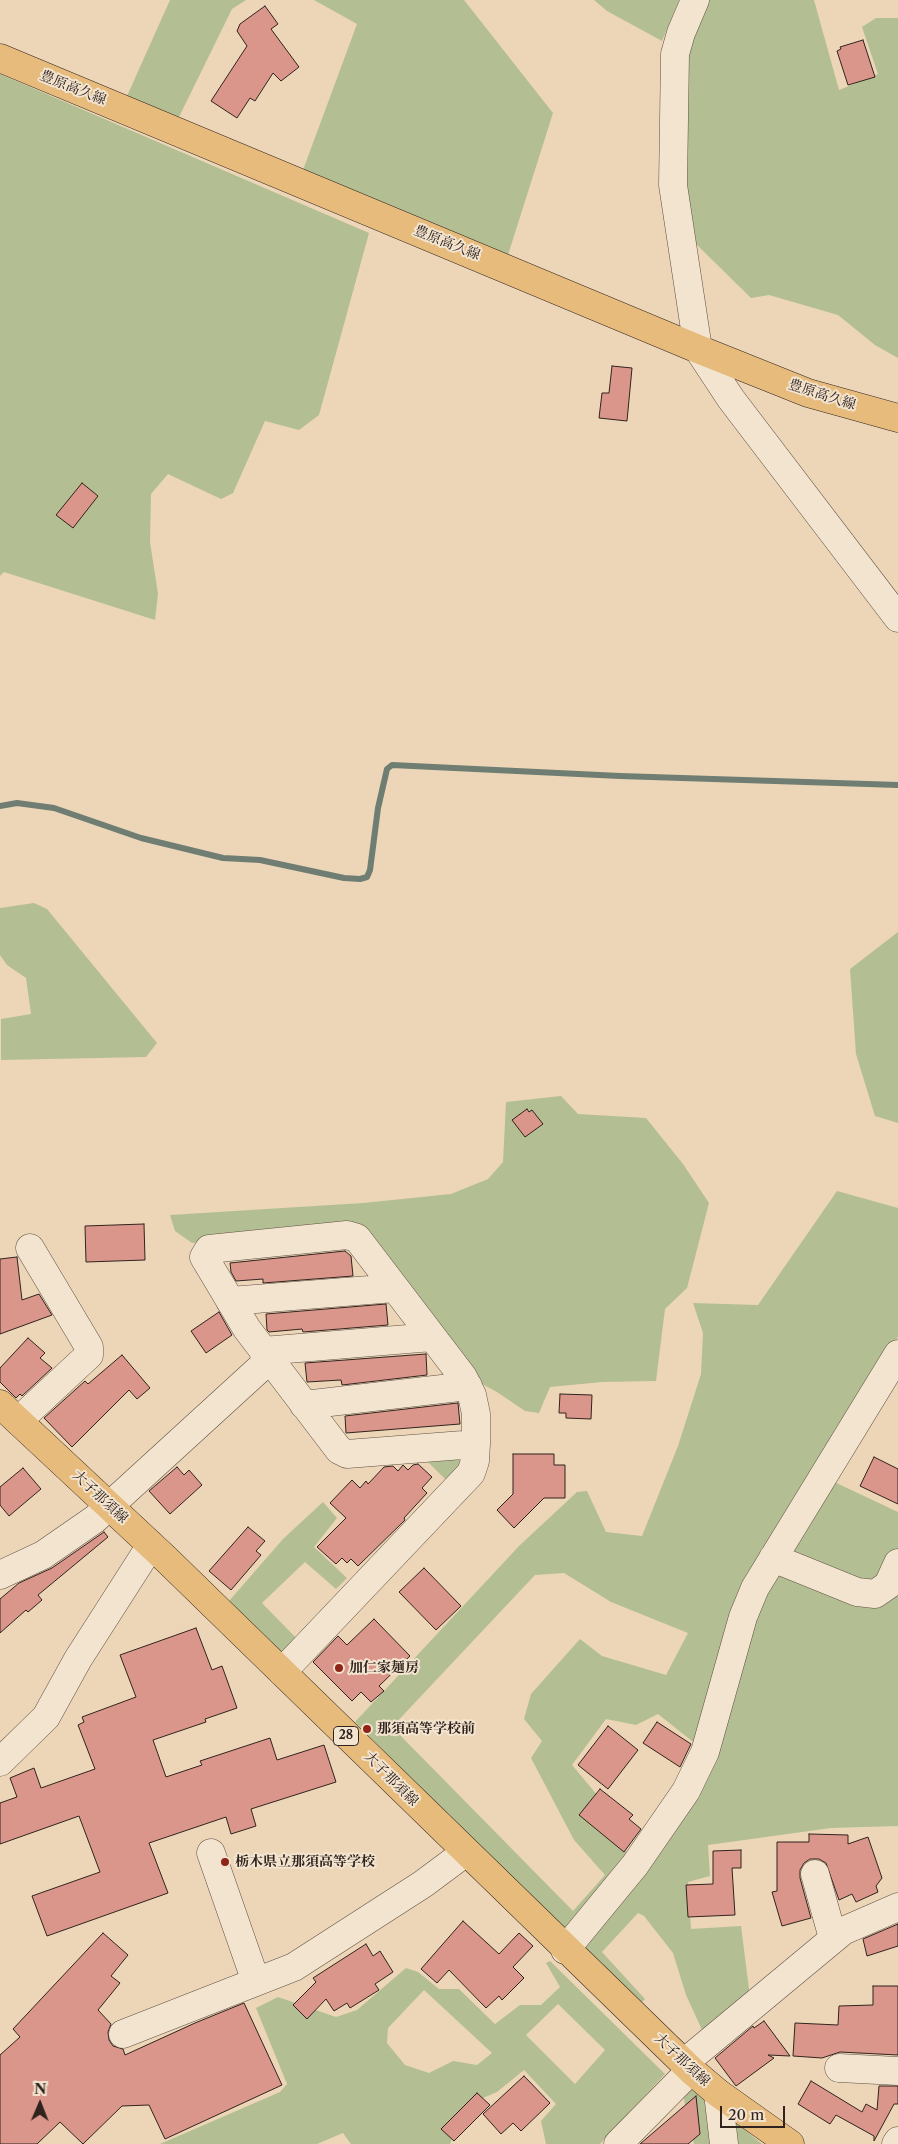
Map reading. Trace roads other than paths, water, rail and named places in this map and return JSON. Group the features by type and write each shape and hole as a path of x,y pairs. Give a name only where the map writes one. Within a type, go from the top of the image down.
{"main road":[{"name":"豊原高久線","path":"0,58 698,348 808,392 898,418"},
{"name":"大子那須線","path":"9,1413 151,1545 565,1950 687,2066 718,2093 790,2144"}],"street":[{"path":"695,0 681,33 675,54 673,185 698,348 731,399 898,618"},
{"path":"282,1672 471,1473 475,1461 476,1444 476,1414 468,1386 357,1238 347,1235 209,1249 204,1257 230,1301 266,1356 339,1450 347,1454 476,1444"},
{"path":"9,1413 89,1354 90,1347 30,1248"},
{"path":"230,1301 395,1288"},
{"path":"0,1575 43,1555 110,1507 266,1356 432,1337"},
{"path":"565,1950 664,1827 686,1791 705,1752 743,1617 755,1588 895,1365"},
{"path":"304,1405 468,1386"},
{"path":"0,1762 46,1718 78,1659 151,1545"},
{"path":"773,1558 857,1592 874,1594 888,1585 898,1563"},
{"path":"123,2034 294,1967 424,1884 466,1852"},
{"path":"211,1853 256,1982"},
{"path":"815,1874 833,1938"},
{"path":"618,2144 687,2066 833,1938 843,1931 898,1907"},
{"path":"839,2068 898,2071"},
{"path":"718,2093 724,2144"}],"waterway":[{"path":"0,806 17,803 54,808 141,838 223,858 260,860 344,878 360,879 367,877 370,870 378,808 387,769 392,765 620,776 898,785"}],"place":[{"name":"加仁家麺房","path":"339,1668"},
{"name":"那須高等学校前","path":"367,1729"},
{"name":"栃木県立那須高等学校","path":"225,1862"}]}
